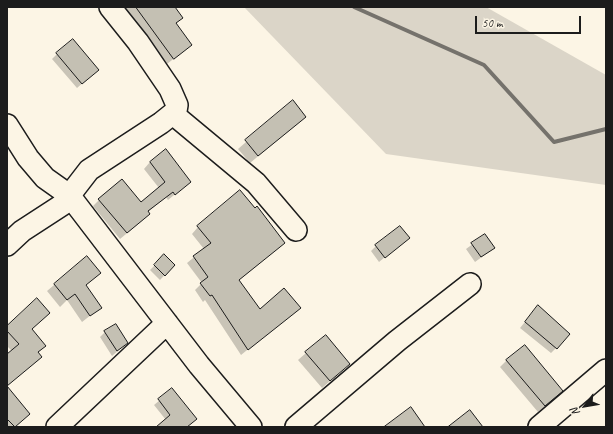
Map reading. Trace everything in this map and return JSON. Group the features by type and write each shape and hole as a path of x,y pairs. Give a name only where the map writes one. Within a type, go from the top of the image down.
{"street":[{"path":"7,245 22,231 62,205 79,180 94,166 173,114 177,105 170,89 138,42 110,7"},
{"path":"173,114 256,183 296,230"},
{"path":"7,125 28,158 45,178 69,195 166,323 251,427"},
{"path":"296,427 397,341 470,284"},
{"path":"57,427 166,323"},
{"path":"540,427 606,370"}],"shaded area":[{"path":"244,7 486,7 606,75 606,185 386,154"}],"building":[{"path":"136,7 175,7 183,18 176,23 192,45 174,59"},
{"path":"73,39 99,70 82,84 56,53"},
{"path":"293,100 306,117 258,156 245,140"},
{"path":"166,149 191,182 175,195 173,192 148,211 150,214 127,233 98,199 122,179 141,202 165,182 150,162"},
{"path":"240,190 255,208 257,206 285,243 239,280 260,309 284,288 301,308 248,350 212,295 210,296 200,283 208,277 193,256 211,243 197,226"},
{"path":"400,226 410,238 385,258 375,245"},
{"path":"485,234 495,248 481,257 471,243"},
{"path":"164,254 175,265 165,276 154,265"},
{"path":"87,256 101,273 86,285 102,308 90,316 75,294 67,300 54,284"},
{"path":"37,298 50,313 32,329 46,346 38,352 42,357 7,386 7,354 19,344 7,331 7,326"},
{"path":"538,305 570,334 557,349 525,322"},
{"path":"116,324 128,343 117,351 104,331"},
{"path":"326,335 350,364 330,381 305,352"},
{"path":"525,345 563,391 545,406 506,360"},
{"path":"7,386 30,414 15,427 7,419"},
{"path":"172,388 197,419 187,427 156,427 170,415 158,399"},
{"path":"411,407 425,427 384,427"},
{"path":"470,410 483,427 448,427"}],"waterway":[{"path":"354,7 484,65 554,142 606,129"}]}
